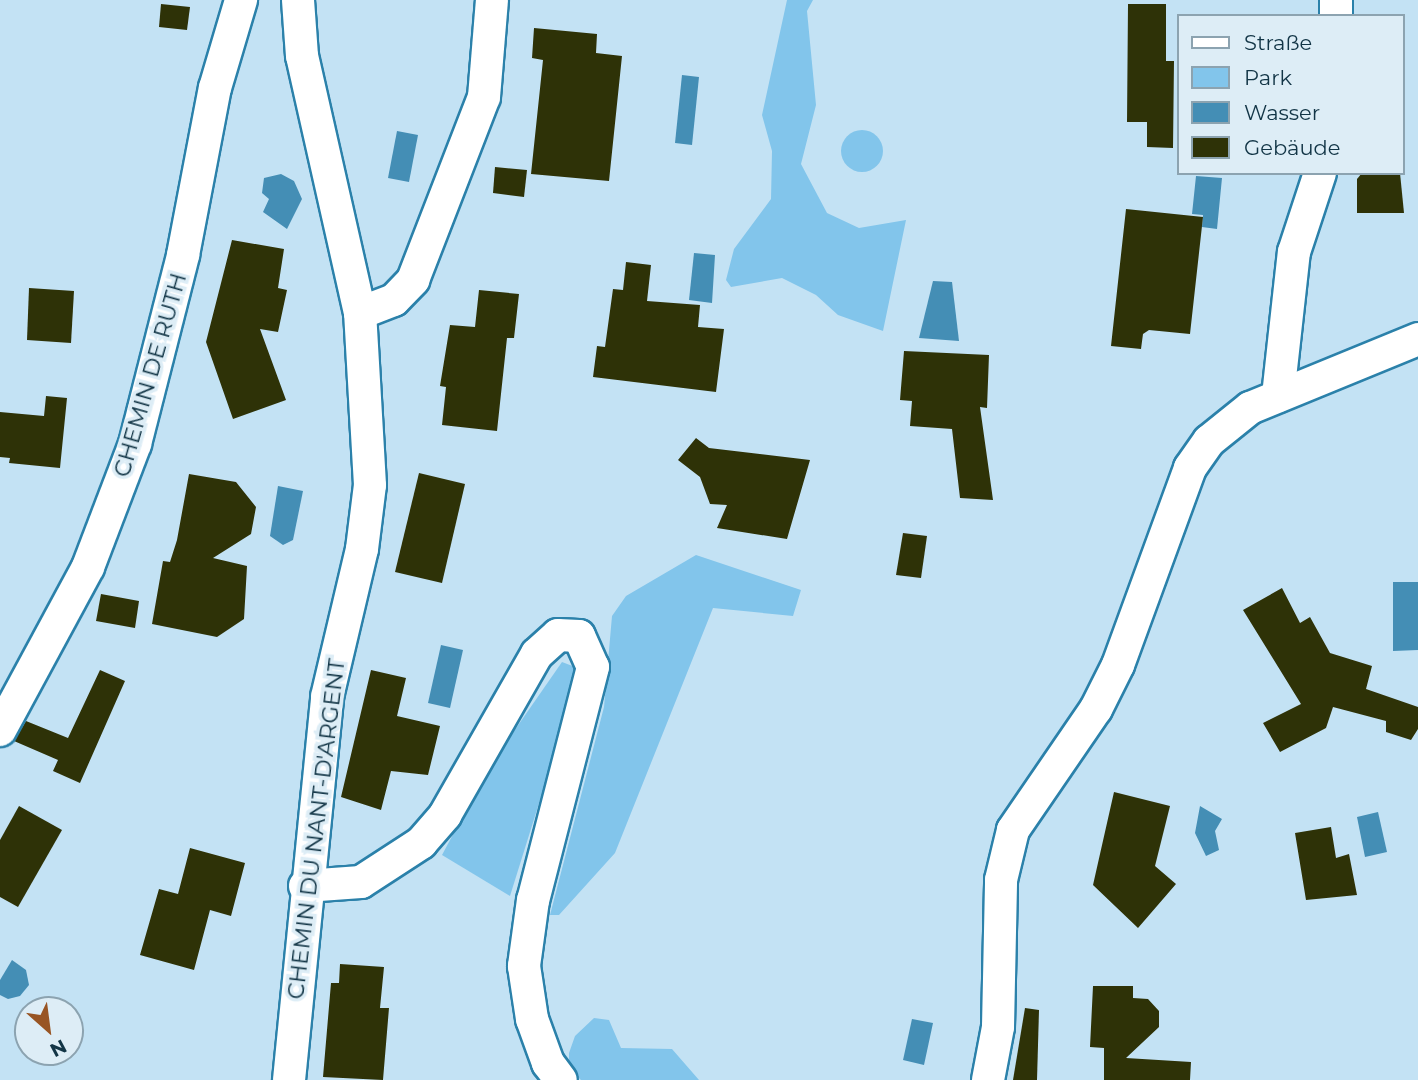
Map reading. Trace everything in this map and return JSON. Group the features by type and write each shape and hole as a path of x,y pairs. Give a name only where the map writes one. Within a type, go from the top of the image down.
{"street":[{"name":"CHEMIN DE RUTH","path":"0,730 88,567 135,444 183,255 215,88 241,0"},
{"name":"CHEMIN DU NANT-D'ARGENT","path":"289,1080 305,886 327,697 362,549 370,485 360,313 302,56 298,0"},
{"path":"360,313 394,300 413,280 484,97 492,0"},
{"path":"1278,396 1294,252 1319,175"},
{"path":"988,1080 998,1027 1001,880 1013,830 1096,709 1118,665 1197,456 1236,417 1278,396 1418,339"},
{"path":"305,886 361,882 421,843 445,815 537,654 558,635 579,636 593,667 533,900 524,966 532,1018 548,1063 561,1080"}],"green space":[{"path":"787,0 813,0 807,11 816,105 801,164 827,213 859,228 906,220 883,331 838,315 816,295 782,278 731,287 726,280 734,249 771,199 772,151 762,115"},
{"path":"862,130 877,136 883,151 877,166 862,172 847,166 841,151 847,136"},
{"path":"696,555 801,590 793,616 713,608 615,853 559,915 550,915 604,707 612,616 626,596"},
{"path":"562,662 575,667 571,701 510,896 442,855 489,767"},
{"path":"594,1018 609,1020 621,1048 672,1049 699,1080 581,1080 569,1069 569,1053 575,1036"}],"water":[{"path":"682,75 699,77 692,145 675,143"},
{"path":"397,131 418,135 409,182 388,178"},
{"path":"281,174 294,181 302,199 287,229 263,212 269,199 262,193 264,178"},
{"path":"1196,176 1222,178 1217,229 1202,227 1203,215 1192,214"},
{"path":"694,253 715,255 712,303 689,300"},
{"path":"933,281 952,282 959,341 919,338"},
{"path":"278,486 303,491 293,540 283,545 270,536"},
{"path":"1393,582 1418,582 1418,650 1393,651"},
{"path":"441,645 463,650 450,708 428,703"},
{"path":"1200,806 1222,819 1215,831 1219,850 1206,856 1195,833"},
{"path":"1378,812 1387,852 1365,857 1357,817"},
{"path":"12,960 26,970 29,985 20,996 8,999 0,995 0,980"},
{"path":"912,1019 933,1023 924,1065 903,1060"}],"building":[{"path":"161,4 190,7 187,30 159,27"},
{"path":"1128,4 1166,4 1166,61 1174,61 1173,148 1147,147 1147,122 1127,122"},
{"path":"534,28 597,34 596,53 622,56 609,181 531,174 543,60 532,58"},
{"path":"495,167 527,170 524,197 493,193"},
{"path":"1360,175 1400,175 1404,213 1357,213 1357,179"},
{"path":"1126,209 1203,217 1190,334 1149,330 1143,334 1141,349 1111,346"},
{"path":"232,240 284,249 278,288 287,290 278,332 260,329 286,400 233,419 206,342"},
{"path":"626,262 651,265 647,301 700,305 698,327 724,329 716,392 593,377 597,346 605,347 613,289 623,290"},
{"path":"29,288 74,291 71,343 27,340"},
{"path":"479,290 519,294 514,338 507,338 497,431 442,425 446,387 440,386 450,325 475,327"},
{"path":"904,351 989,355 987,408 980,407 993,500 960,498 952,429 910,426 912,401 900,400"},
{"path":"46,396 67,398 60,468 9,463 10,458 0,457 0,412 44,416"},
{"path":"696,438 709,448 810,460 787,539 717,528 727,505 710,504 700,477 678,460"},
{"path":"419,473 465,484 442,583 395,572"},
{"path":"189,474 236,482 256,507 251,534 213,558 247,566 244,619 217,637 152,624 163,561 170,562 177,540"},
{"path":"903,533 927,536 921,578 896,575"},
{"path":"1282,588 1300,623 1310,617 1330,653 1372,666 1366,689 1418,707 1418,729 1411,740 1386,732 1386,721 1333,707 1326,728 1280,752 1263,723 1301,704 1243,610"},
{"path":"101,594 139,601 135,628 96,621"},
{"path":"100,670 125,681 80,783 53,771 58,760 14,741 26,721 68,738"},
{"path":"371,670 406,678 397,716 440,726 428,775 391,771 381,810 341,797"},
{"path":"1114,792 1170,806 1155,866 1176,884 1138,928 1093,885"},
{"path":"19,806 62,830 18,907 0,897 0,840"},
{"path":"1331,827 1336,858 1349,854 1357,895 1306,900 1295,833"},
{"path":"190,848 245,863 231,916 210,910 194,970 140,955 159,889 178,894"},
{"path":"340,964 384,967 380,1008 389,1008 383,1080 323,1077 331,983 339,983"},
{"path":"1093,986 1133,986 1133,998 1148,999 1159,1011 1159,1027 1126,1058 1191,1062 1190,1080 1104,1080 1104,1048 1090,1047"},
{"path":"1025,1008 1039,1010 1037,1080 1013,1080"}]}
